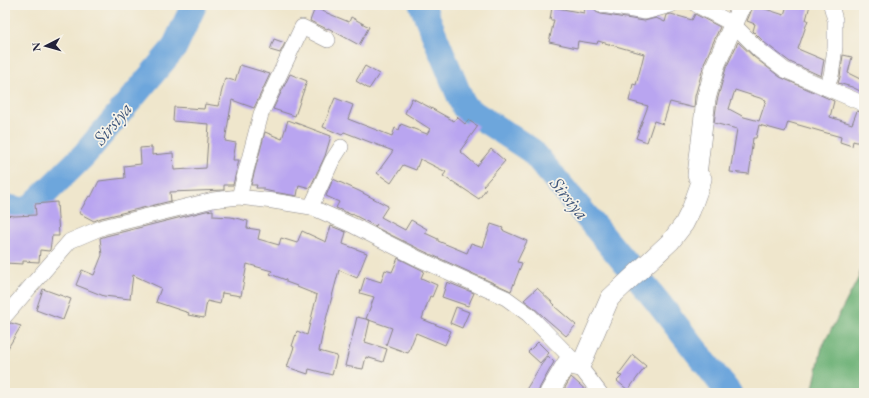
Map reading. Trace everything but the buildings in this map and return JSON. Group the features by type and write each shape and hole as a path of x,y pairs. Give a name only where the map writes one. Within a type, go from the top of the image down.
{"street":[{"path":"602,5 644,12 671,5"},
{"path":"697,5 733,24 759,50 785,70 864,104"},
{"path":"580,367 610,298 671,241 684,224 702,179 697,175 706,99 716,64 742,5"},
{"path":"826,88 831,76 835,46 835,20 831,5"},
{"path":"239,196 261,114 302,27 328,40"},
{"path":"311,207 332,161 341,147"},
{"path":"5,316 70,241 103,227 214,200 239,196 273,200 311,207 354,226 417,258 506,298 528,314 580,367 600,393"},
{"path":"548,393 566,364 580,367"}],"green space":[{"path":"864,259 864,393 812,393 822,347 859,277"}],"waterway":[{"name":"Sirsiya","path":"5,207 27,211 84,155 174,48 194,5"},
{"name":"Sirsiya","path":"422,5 464,107 532,151 657,301 729,393"}]}
